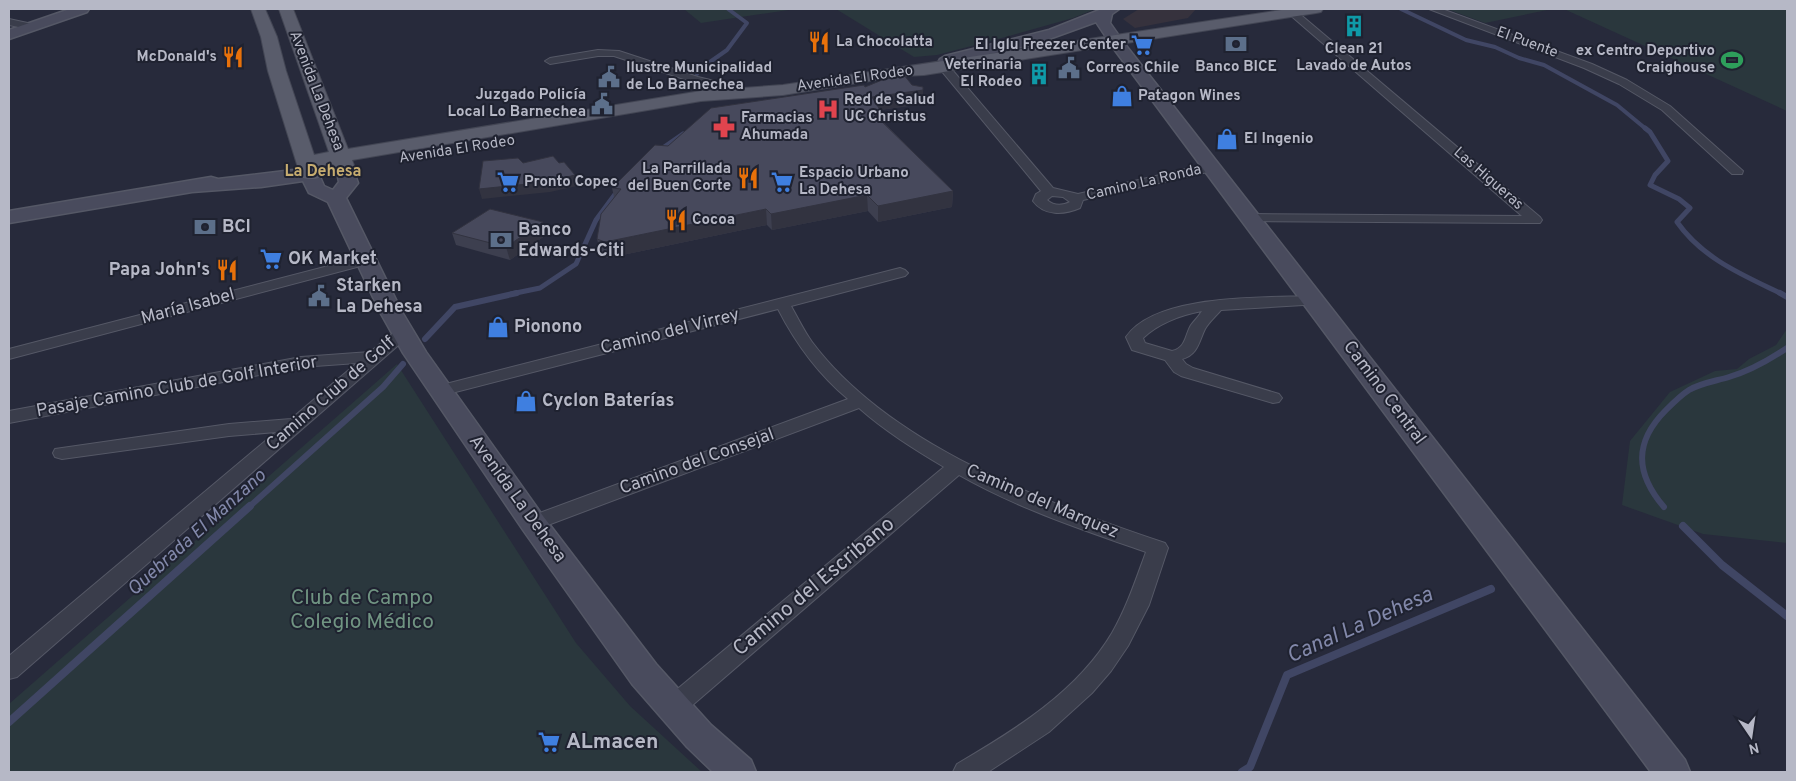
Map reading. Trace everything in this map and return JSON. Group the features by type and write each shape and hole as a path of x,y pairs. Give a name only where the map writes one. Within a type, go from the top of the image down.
{"main road":[{"path":"9,35 82,9"},
{"name":"Avenida La Dehesa","path":"258,9 269,37 277,71 316,189 336,198 403,333 440,391 644,674 672,708 738,772"},
{"name":"Avenida La Dehesa","path":"286,9 343,162 349,183 336,198"},
{"name":"Avenida El Rodeo","path":"944,67 945,62 950,59 1016,44 1078,25 1316,9"},
{"name":"Avenida El Rodeo","path":"500,136 698,88 747,92 783,90 944,67 1109,22"},
{"name":"Camino Central","path":"1109,22 1212,167 1672,772"},
{"name":"Avenida El Rodeo","path":"9,217 195,187 261,181 308,168 343,162 500,136 898,77 924,70"}],"street":[{"name":"El Puente","path":"1434,9 1581,63 1623,82 1666,108 1737,171"},
{"name":"Las Higueras","path":"1251,218 1535,220 1292,12"},
{"path":"9,22 33,27"},
{"path":"550,61 610,53 698,88"},
{"name":"Camino La Ronda","path":"944,67 1050,192 1069,194 1076,198 1212,167"},
{"name":"María Isabel","path":"9,354 367,260"},
{"name":"Camino del Virrey","path":"440,391 900,273"},
{"path":"1216,305 1198,327 1191,346 1181,354 1171,356 1138,346 1134,337 1142,330 1163,318 1201,306 1216,305 1314,301"},
{"name":"Camino del Marquez","path":"782,303 808,348 861,401 896,427 956,466 1062,515 1158,548 1134,613 1121,638 1104,663 1083,688 1056,714 1024,738 966,772"},
{"name":"Camino Club de Golf","path":"9,670 403,333"},
{"path":"1171,356 1180,368 1188,372 1273,398"},
{"name":"Pasaje Camino Club de Golf Interior","path":"9,417 301,362 375,357"},
{"name":"Camino del Consejal","path":"533,522 861,401"},
{"path":"62,453 229,430 297,424"},
{"name":"Camino del Escribano","path":"672,708 956,466"}],"shaded area":[{"path":"1139,9 1196,9 1188,18 1135,28 1123,19"}],"green space":[{"path":"684,9 795,9 701,23"},
{"path":"836,9 1095,9 1073,18 998,39 937,55 914,57"},
{"name":"ex Centro Deportivo Craighouse","path":"1447,9 1552,9 1485,23"},
{"name":"ex Centro Deportivo Craighouse","path":"1564,9 1787,9 1787,111"},
{"path":"1787,329 1787,543 1703,534 1622,505 1630,441 1670,392 1715,371 1737,369 1749,359 1776,345"},
{"name":"Club de Campo Colegio Médico","path":"397,364 576,643 630,706 702,772 9,772 9,704"}],"building":[{"name":"Espacio Urbano La Dehesa","path":"904,75 912,85 923,87 923,90 872,97 882,113 874,114 953,191 878,206 867,195 771,214 766,209 605,242 597,239 601,214 621,189 612,188 655,145 668,146 711,108 864,85 865,87 882,80"},
{"path":"553,156 559,163 564,162 575,175 547,182 479,189 483,161 518,158 523,163"},
{"path":"490,209 543,222 506,247 452,233"}],"waterway":[{"name":"Quebrada El Manzano","path":"697,74 697,71 727,50 747,23 728,9"},
{"path":"1401,9 1466,40 1495,47 1519,58 1544,65 1617,105 1646,129"},
{"path":"1645,128 1650,132 1668,161 1655,175 1650,185 1679,199 1690,208 1677,222 1687,235 1711,256 1725,265 1780,293"},
{"name":"Quebrada El Manzano","path":"660,150 683,134"},
{"name":"Quebrada El Manzano","path":"511,294 540,288 576,264 596,220 619,189"},
{"name":"Quebrada El Manzano","path":"425,339 455,307 517,293"},
{"path":"1780,293 1787,297"},
{"path":"1664,507 1654,494 1643,470 1644,446 1648,434 1656,422 1674,402 1689,390 1744,372 1787,348"},
{"name":"Quebrada El Manzano","path":"249,507 383,387 403,364"},
{"name":"Quebrada El Manzano","path":"9,722 250,506"},
{"path":"1683,526 1722,565 1787,616"},
{"name":"Canal La Dehesa","path":"1242,772 1250,767 1287,675 1491,589"}],"place":[{"name":"Clean 21 Lavado de Autos","path":"1354,26"},
{"name":"La Chocolatta","path":"819,42"},
{"name":"Banco BICE","path":"1236,44"},
{"name":"El Iglu Freezer Center","path":"1142,45"},
{"name":"McDonald's","path":"233,57"},
{"name":"ex Centro Deportivo Craighouse","path":"1732,60"},
{"name":"Correos Chile","path":"1069,68"},
{"name":"Veterinaria El Rodeo","path":"1039,74"},
{"name":"Ilustre Municipalidad de Lo Barnechea","path":"609,77"},
{"name":"Patagon Wines","path":"1122,96"},
{"name":"Juzgado Policía Local Lo Barnechea","path":"602,104"},
{"name":"Red de Salud UC Christus","path":"828,109"},
{"name":"Farmacias Ahumada","path":"724,127"},
{"name":"El Ingenio","path":"1227,139"},
{"name":"La Parrillada del Buen Corte","path":"748,178"},
{"name":"Pronto Copec","path":"508,182"},
{"name":"Espacio Urbano La Dehesa","path":"782,182"},
{"name":"Cocoa","path":"676,220"},
{"name":"BCI","path":"205,227"},
{"name":"Banco Edwards-Citi","path":"501,240"},
{"name":"OK Market","path":"271,259"},
{"name":"Papa John's","path":"227,270"},
{"name":"Starken La Dehesa","path":"319,296"},
{"name":"Pionono","path":"498,327"},
{"name":"Cyclon Baterías","path":"526,401"},
{"name":"ALmacen","path":"549,742"}],"district":[{"name":"La Dehesa","path":"323,172"}]}
